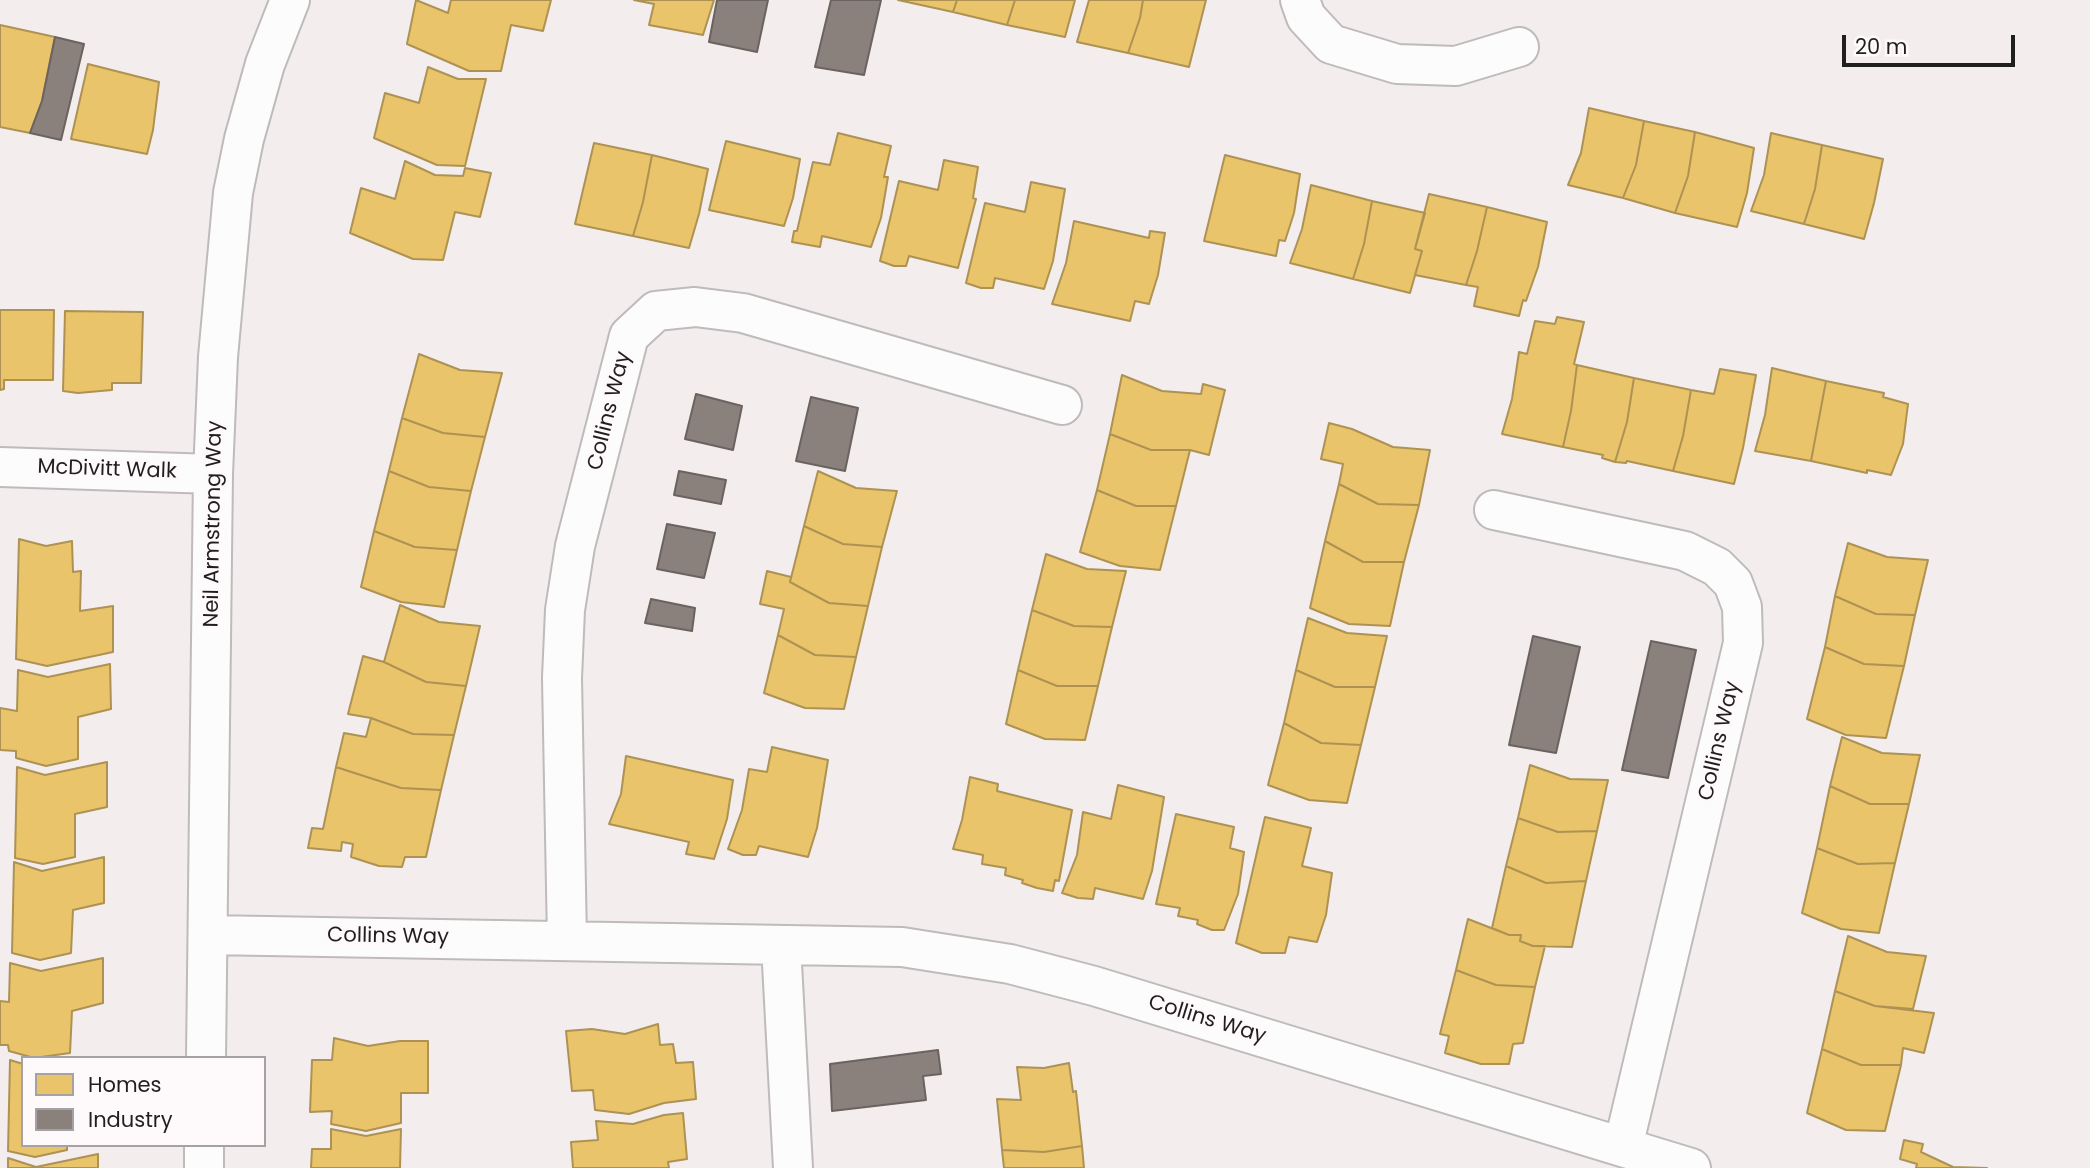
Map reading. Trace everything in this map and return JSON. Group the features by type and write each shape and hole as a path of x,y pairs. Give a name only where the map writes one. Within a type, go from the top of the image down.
{"street":[{"path":"1300,0 1306,18 1331,44 1397,64 1456,66 1519,47"},
{"name":"Neil Armstrong Way","path":"206,1056 213,474 218,357 233,192 244,139 285,1"},
{"name":"Collins Way","path":"567,940 562,678 565,610 575,546 629,335 656,311 695,307 743,313 1062,405"},
{"name":"McDivitt Walk","path":"0,467 213,474"},
{"name":"Collins Way","path":"1494,510 1685,551 1717,567 1733,583 1742,607 1743,643 1623,1147"},
{"name":"Collins Way","path":"209,934 902,947 1010,964 1094,986 1691,1168"},
{"path":"781,945 793,1168"},
{"path":"204,1147 204,1168"}],"building: Homes":[{"path":"416,0 448,13 451,0 551,0 543,31 511,25 501,71 469,71 407,44"},
{"path":"634,0 714,0 703,35 649,25 654,4"},
{"path":"898,0 957,0 953,12"},
{"path":"957,0 1015,0 1007,25 953,12"},
{"path":"1015,0 1075,0 1065,37 1007,25"},
{"path":"1089,0 1143,0 1128,53 1077,42"},
{"path":"1143,0 1206,0 1189,67 1128,53"},
{"path":"0,25 55,37 42,101 30,133 0,127"},
{"path":"88,64 159,82 147,154 71,139"},
{"path":"428,67 458,79 486,79 465,166 437,165 374,138 385,93 419,103"},
{"path":"1589,108 1644,121 1636,165 1623,198 1568,185 1581,153"},
{"path":"1644,121 1695,132 1688,176 1675,213 1623,198 1636,165"},
{"path":"1695,132 1754,148 1747,193 1737,227 1675,213 1688,176"},
{"path":"838,133 891,146 884,177 888,177 881,218 871,247 822,236 820,247 792,242 813,162 830,165"},
{"path":"1771,133 1822,145 1815,189 1804,224 1751,211 1764,175"},
{"path":"726,141 800,159 793,198 784,226 709,210"},
{"path":"594,143 652,155 633,236 575,224"},
{"path":"1822,145 1883,159 1864,239 1804,224 1815,189"},
{"path":"652,155 708,169 689,248 633,236"},
{"path":"1225,155 1300,174 1294,213 1285,241 1279,240 1276,256 1204,241"},
{"path":"944,160 978,167 973,198 976,199 958,268 909,256 906,266 894,266 880,261 899,181 938,190"},
{"path":"405,161 435,175 463,176 465,168 491,173 480,217 455,212 443,260 413,259 350,233 361,188 395,199"},
{"path":"1031,182 1065,189 1053,261 1044,289 995,278 993,288 981,288 966,283 985,203 1025,212"},
{"path":"1311,185 1372,201 1364,244 1353,279 1290,263 1302,229"},
{"path":"1429,194 1487,207 1466,285 1415,275 1422,251 1415,249"},
{"path":"1372,201 1425,213 1415,249 1422,251 1410,293 1353,279 1364,244"},
{"path":"1487,207 1547,222 1538,267 1519,316 1474,306 1478,287 1466,285"},
{"path":"1074,221 1149,238 1150,231 1165,233 1158,275 1149,304 1135,301 1130,321 1052,304 1066,263"},
{"path":"0,310 54,310 53,380 4,380 4,389 0,390"},
{"path":"65,311 143,312 141,383 112,383 112,390 78,393 63,391"},
{"path":"1557,317 1584,322 1574,364 1577,365 1571,411 1563,447 1502,434 1512,399 1519,352 1527,354 1535,321 1555,324"},
{"path":"419,354 460,370 502,373 485,437 443,433 402,418"},
{"path":"1577,365 1634,378 1627,422 1615,462 1602,458 1603,455 1563,447"},
{"path":"1772,368 1826,381 1811,461 1755,451 1765,415"},
{"path":"1720,369 1756,375 1734,484 1673,471 1683,436 1691,390 1714,394"},
{"path":"1122,375 1162,391 1201,394 1203,384 1225,390 1209,455 1190,450 1151,450 1110,434"},
{"path":"1634,378 1691,390 1683,436 1673,471 1627,461 1615,462 1627,422"},
{"path":"1826,381 1884,393 1883,397 1908,404 1903,444 1891,475 1867,470 1867,473 1811,461"},
{"path":"402,418 443,433 485,437 471,491 429,487 389,471"},
{"path":"1329,423 1352,429 1393,447 1430,450 1419,505 1378,504 1339,484 1343,464 1321,459"},
{"path":"1110,434 1151,450 1190,450 1176,506 1136,506 1097,490"},
{"path":"389,471 429,487 471,491 457,550 415,547 374,531"},
{"path":"818,471 856,488 897,491 882,547 843,544 804,526"},
{"path":"1339,484 1378,504 1419,505 1404,562 1363,562 1325,541"},
{"path":"1097,490 1136,506 1176,506 1160,570 1120,566 1080,552"},
{"path":"804,526 843,544 882,547 868,606 829,603 790,582"},
{"path":"374,531 415,547 457,550 444,607 401,602 361,587"},
{"path":"19,539 46,546 72,541 73,572 81,571 80,611 113,606 113,652 47,666 16,659"},
{"path":"1325,541 1363,562 1404,562 1390,626 1349,624 1310,608"},
{"path":"1848,543 1887,557 1928,560 1915,615 1876,614 1835,596"},
{"path":"1046,554 1087,569 1126,571 1112,627 1074,626 1032,610"},
{"path":"767,571 791,577 790,582 829,603 868,606 856,657 815,655 778,635 784,609 760,604"},
{"path":"1835,596 1876,614 1915,615 1904,666 1864,664 1825,647"},
{"path":"400,605 439,622 480,626 466,686 426,682 384,662"},
{"path":"1032,610 1074,626 1112,627 1098,686 1057,686 1018,670"},
{"path":"1308,618 1347,633 1387,636 1375,687 1335,687 1296,670"},
{"path":"778,635 815,655 856,657 844,709 805,708 764,693"},
{"path":"1825,647 1864,664 1904,666 1886,738 1846,735 1807,719"},
{"path":"363,656 384,662 426,682 466,686 454,735 413,734 371,718 348,714"},
{"path":"110,664 111,709 78,717 78,759 46,766 16,758 16,751 0,750 0,708 17,711 18,670 48,677"},
{"path":"1018,670 1057,686 1098,686 1085,740 1045,739 1006,724"},
{"path":"1296,670 1335,687 1375,687 1361,745 1321,743 1284,723"},
{"path":"371,718 413,734 454,735 441,790 401,788 336,767 344,733 366,737"},
{"path":"1284,723 1321,743 1361,745 1347,803 1309,800 1268,785"},
{"path":"1842,737 1882,753 1920,755 1909,804 1870,804 1830,786"},
{"path":"772,747 828,760 817,828 808,857 759,846 756,855 743,855 728,849 742,810 749,769 767,772"},
{"path":"626,756 733,780 727,819 714,859 686,854 689,842 609,824 621,794"},
{"path":"107,762 107,807 75,814 75,857 43,864 15,858 17,767 45,775"},
{"path":"1530,765 1570,779 1608,780 1597,831 1558,832 1518,818"},
{"path":"336,767 401,788 441,790 426,857 405,857 402,867 379,866 351,857 353,844 342,842 341,851 308,848 312,828 323,829"},
{"path":"970,777 998,784 997,791 1072,810 1059,881 1055,880 1053,891 1022,883 1023,880 1005,875 1006,868 982,864 983,855 953,849"},
{"path":"1118,785 1164,797 1152,871 1143,899 1095,888 1093,899 1062,893 1077,855 1083,812 1111,819"},
{"path":"1830,786 1870,804 1909,804 1895,863 1858,864 1817,848"},
{"path":"1176,814 1234,827 1230,848 1244,852 1238,894 1224,930 1212,930 1197,924 1198,920 1178,916 1180,908 1156,904"},
{"path":"1265,817 1311,828 1302,866 1332,873 1326,915 1317,942 1289,937 1285,953 1262,953 1236,943"},
{"path":"1518,818 1558,832 1597,831 1586,881 1546,883 1506,866"},
{"path":"1817,848 1858,864 1895,863 1879,933 1841,929 1802,913"},
{"path":"104,857 104,903 73,910 71,953 40,960 12,953 14,862 42,871"},
{"path":"1506,866 1546,883 1586,881 1572,947 1533,946 1520,941 1521,935 1509,935 1492,928"},
{"path":"1468,919 1509,935 1521,935 1520,941 1533,946 1545,946 1535,987 1496,985 1456,970"},
{"path":"1848,936 1887,952 1926,956 1913,1009 1875,1006 1835,991"},
{"path":"103,958 103,1003 72,1011 70,1053 27,1056 9,1051 8,1045 0,1045 0,1001 9,1002 10,963 41,971"},
{"path":"1456,970 1496,985 1535,987 1523,1043 1513,1044 1509,1064 1481,1064 1445,1053 1449,1036 1440,1034"},
{"path":"1835,991 1875,1006 1934,1013 1924,1053 1903,1048 1901,1065 1861,1065 1822,1049"},
{"path":"658,1024 660,1045 673,1044 676,1063 693,1062 696,1099 664,1103 629,1114 595,1110 593,1090 572,1091 566,1031 592,1029 625,1034"},
{"path":"334,1038 368,1046 400,1041 428,1041 428,1093 401,1093 401,1123 366,1131 331,1124 332,1111 310,1112 312,1060 332,1060"},
{"path":"1822,1049 1861,1065 1901,1065 1885,1131 1846,1130 1807,1113"},
{"path":"10,1060 21,1063 21,1147 67,1147 67,1150 35,1157 8,1151"},
{"path":"1069,1063 1073,1092 1076,1091 1082,1146 1044,1152 1002,1150 997,1099 1021,1100 1017,1067 1044,1068"},
{"path":"683,1113 687,1159 668,1162 669,1168 573,1168 571,1142 598,1140 596,1121 633,1124 664,1115"},
{"path":"331,1129 366,1136 401,1129 400,1168 311,1168 312,1149 331,1149"},
{"path":"1904,1140 1923,1144 1921,1152 1953,1167 1987,1168 1916,1168 1917,1164 1900,1159"},
{"path":"1082,1146 1084,1168 1004,1168 1002,1150 1044,1152"},
{"path":"98,1154 98,1168 8,1168 8,1158 36,1167"}],"building: Industry":[{"path":"717,0 768,0 757,52 709,42"},
{"path":"831,0 881,0 864,75 815,67"},
{"path":"55,37 84,44 61,140 30,133 42,101"},
{"path":"696,394 742,406 733,450 685,439"},
{"path":"811,397 858,408 845,471 796,461"},
{"path":"679,471 726,480 721,504 674,495"},
{"path":"667,524 715,533 704,578 657,569"},
{"path":"651,599 695,608 692,631 645,623"},
{"path":"1533,636 1580,647 1556,753 1509,745"},
{"path":"1651,641 1696,650 1668,778 1622,770"},
{"path":"938,1050 941,1074 923,1076 926,1100 832,1111 830,1064"}]}
